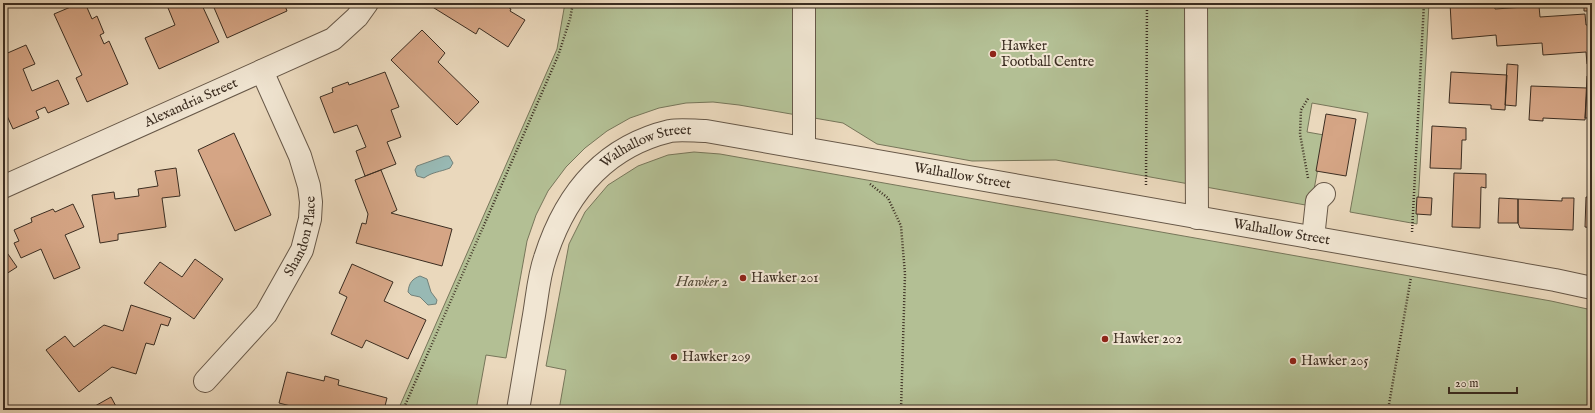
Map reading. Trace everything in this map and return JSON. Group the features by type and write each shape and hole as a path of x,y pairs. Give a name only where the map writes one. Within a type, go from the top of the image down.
{"street":[{"name":"Alexandria Street","path":"3,187 333,39 357,17 367,3"},
{"path":"804,3 804,148"},
{"path":"1196,3 1197,218"},
{"name":"Shandon Place","path":"205,381 266,314 302,250 310,219 311,202 309,186 300,156 262,71"},
{"name":"Walhallow Street","path":"518,410 544,259 568,203 593,173 622,150 638,141 672,131 706,131 1555,280 1592,288"},
{"path":"1313,238 1320,198"}],"path":[{"path":"403,410 558,56 570,19 573,3"},
{"path":"1146,208 1147,3"},
{"path":"1412,232 1424,3"},
{"path":"1309,97 1301,110 1300,134 1308,172 1310,193 1320,198"},
{"path":"865,159 864,179 888,198 901,226 905,274 901,410"},
{"path":"1388,410 1412,273"}],"green space":[{"path":"565,3 1429,3 1417,224 1350,212 1368,113 1312,103 1307,132 1324,135 1311,206 1056,160 972,161 877,144 843,123 739,105 713,102 686,103 659,108 630,118 607,131 585,148 566,167 548,191 536,215 527,241 506,358 486,355 476,410 398,410 557,49"},
{"name":"Hawker 2","path":"694,152 720,154 1551,301 1592,310 1592,410 559,410 566,370 546,366 569,244 585,212 608,185 638,166 668,155"}],"water":[{"path":"449,156 453,163 450,168 433,173 424,178 417,176 415,170 417,166"},
{"path":"420,276 427,279 431,292 437,300 436,304 428,305 420,297 411,295 408,292 411,282"}],"building":[{"path":"80,3 85,3 92,19 97,16 104,33 100,35 104,44 109,41 128,84 87,102 76,78 82,75 54,14"},
{"path":"166,3 201,3 219,42 159,69 145,38 175,25"},
{"path":"212,3 284,3 287,11 227,38"},
{"path":"426,3 485,3 487,5 488,3 501,3 511,9 510,11 525,20 508,47 479,28 476,34"},
{"path":"1450,3 1494,3 1495,9 1539,6 1540,17 1585,14 1586,25 1592,25 1592,64 1587,64 1586,52 1543,55 1542,43 1497,46 1496,35 1452,39"},
{"path":"1584,3 1592,3 1592,11 1584,11"},
{"path":"422,30 445,53 438,62 479,102 457,125 391,60"},
{"path":"26,45 35,64 23,69 32,91 58,80 69,104 48,113 45,107 36,111 39,118 13,129 3,107 3,55"},
{"path":"1507,64 1518,65 1516,106 1505,105"},
{"path":"385,72 399,107 391,110 401,137 387,142 396,164 365,176 356,151 366,147 357,125 334,133 320,97 333,92 332,88 348,82 349,85"},
{"path":"1451,72 1507,75 1505,110 1491,109 1491,105 1449,103"},
{"path":"1587,76 1592,76 1592,118 1585,118"},
{"path":"1531,86 1587,88 1585,120 1543,118 1543,121 1529,120"},
{"path":"1326,114 1356,119 1346,176 1316,171"},
{"path":"1432,126 1466,128 1466,140 1462,140 1461,169 1430,168"},
{"path":"234,133 271,215 235,231 198,150"},
{"path":"176,168 180,196 162,198 166,227 118,234 118,240 100,243 92,195 114,192 115,199 139,196 138,189 158,186 155,171"},
{"path":"381,170 397,210 391,213 452,229 442,266 356,243 362,223 366,224 368,214 355,180"},
{"path":"1454,173 1486,174 1486,188 1481,187 1480,228 1452,227"},
{"path":"1417,197 1432,198 1431,215 1416,214"},
{"path":"1586,197 1592,197 1592,228 1585,227"},
{"path":"1499,198 1518,199 1518,223 1498,223"},
{"path":"1562,198 1574,198 1573,230 1520,228 1518,223 1518,199 1562,201"},
{"path":"73,204 84,227 65,235 80,268 54,279 41,249 21,258 14,243 19,241 14,230 32,222 31,218 53,209 55,212"},
{"path":"3,247 17,267 3,276"},
{"path":"195,259 223,279 194,319 144,283 160,262 182,277"},
{"path":"352,264 393,282 384,301 426,320 408,359 366,340 362,348 331,334 347,297 339,293"},
{"path":"131,305 171,318 168,326 161,324 154,345 146,343 136,374 112,367 79,392 46,350 65,336 74,347 104,325 123,331"},
{"path":"287,372 324,381 325,376 339,380 338,385 387,398 384,410 327,410 317,408 317,410 306,410 279,403"},
{"path":"111,397 118,410 88,410"}],"place":[{"name":"Hawker Football Centre","path":"993,54"},
{"name":"Hawker 201","path":"743,278"},
{"name":"Hawker 202","path":"1105,339"},
{"name":"Hawker 209","path":"674,357"},
{"name":"Hawker 205","path":"1293,361"}]}
